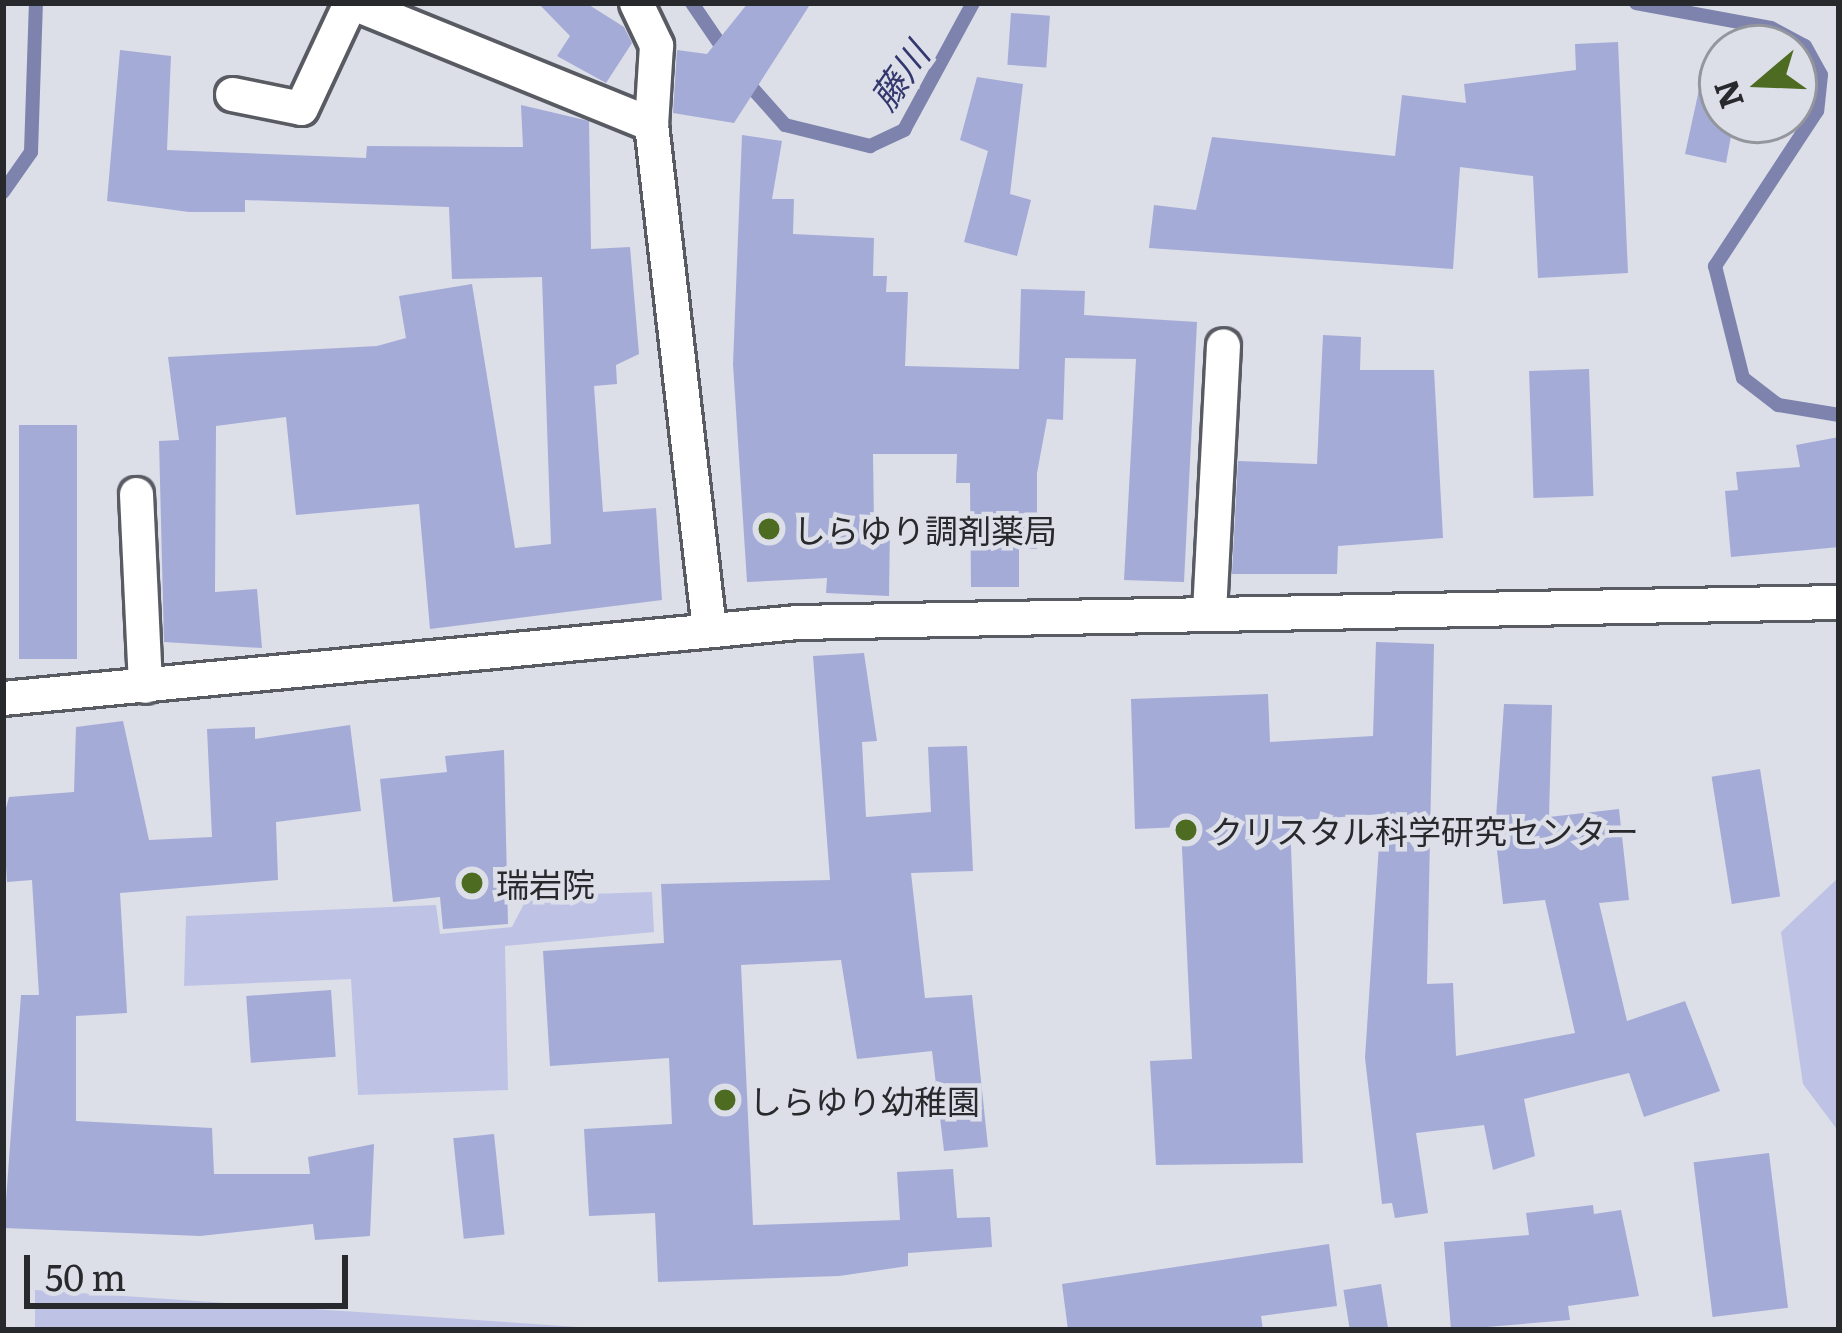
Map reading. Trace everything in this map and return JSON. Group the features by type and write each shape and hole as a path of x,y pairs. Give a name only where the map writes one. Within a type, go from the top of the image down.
{"street":[{"path":"232,94 301,108 351,3 651,124"},
{"path":"635,3 656,45 651,124 709,629"},
{"path":"1209,612 1223,345"},
{"path":"136,494 145,686"},
{"path":"3,698 709,629 1209,612 1839,602"}],"shaded area":[{"path":"1839,877 1839,1132 1803,1084 1781,932"},
{"path":"652,892 654,932 505,946 508,1090 358,1095 351,979 184,986 186,916 436,905 440,934 512,927 528,896"},
{"path":"35,1290 622,1330 35,1330"}],"building":[{"path":"538,3 586,3 624,27 632,43 606,83 557,56 570,36"},
{"path":"748,3 811,3 734,123 673,113 677,50 707,54"},
{"path":"1011,13 1050,16 1046,68 1007,65"},
{"path":"1618,42 1628,273 1538,278 1533,176 1460,167 1453,269 1149,248 1154,205 1196,210 1212,137 1395,156 1402,95 1466,103 1464,84 1576,70 1575,44"},
{"path":"120,50 171,56 167,150 366,158 367,146 523,147 521,105 589,121 591,249 630,247 639,354 616,365 617,384 594,386 603,512 656,508 662,600 430,629 419,504 296,515 286,417 216,426 215,592 257,589 262,648 164,642 159,441 179,440 168,357 377,346 406,338 399,296 472,284 515,548 551,544 542,277 452,279 449,207 245,200 245,212 189,212 107,201"},
{"path":"977,77 1023,84 1010,194 1031,200 1017,256 964,242 988,151 960,140"},
{"path":"1698,94 1698,144 1730,144 1726,163 1685,154"},
{"path":"742,135 782,141 772,199 794,199 793,234 874,238 873,276 887,276 886,292 908,292 905,366 1019,369 1021,289 1085,291 1084,315 1197,322 1184,582 1124,580 1136,359 1065,358 1063,420 1047,419 1037,473 1037,549 1019,549 1019,587 971,587 970,483 956,483 957,454 873,454 874,524 890,525 889,596 826,593 827,578 747,582 733,364"},
{"path":"1323,335 1361,337 1360,370 1434,370 1443,538 1338,546 1337,574 1232,574 1238,461 1317,464"},
{"path":"1589,369 1593,496 1533,498 1529,371"},
{"path":"19,425 77,425 77,659 19,659"},
{"path":"1839,437 1839,547 1731,557 1725,491 1738,490 1736,472 1800,467 1796,445"},
{"path":"1376,642 1434,644 1427,984 1453,983 1456,1056 1575,1033 1545,900 1503,904 1495,832 1504,704 1552,705 1549,817 1619,809 1629,900 1599,903 1627,1021 1685,1001 1720,1091 1644,1117 1629,1073 1524,1099 1535,1156 1493,1170 1484,1125 1416,1133 1428,1213 1395,1218 1392,1203 1382,1204 1365,1058 1381,814 1290,821 1303,1163 1156,1165 1150,1061 1192,1059 1181,827 1135,829 1131,699 1268,694 1270,742 1373,736"},
{"path":"864,653 877,741 862,742 866,817 931,812 928,747 967,746 973,871 911,873 925,998 972,995 988,1147 944,1151 932,1051 857,1059 841,960 741,965 753,1225 900,1220 897,1172 953,1169 957,1218 990,1217 992,1247 908,1253 908,1266 839,1276 658,1282 655,1213 589,1216 584,1129 672,1124 669,1058 550,1066 543,951 664,943 661,884 830,880 813,656"},
{"path":"123,721 149,840 212,837 207,729 255,727 255,739 350,725 361,811 276,822 278,880 120,893 127,1013 76,1016 76,1121 212,1128 214,1174 310,1174 308,1157 374,1144 370,1236 315,1240 313,1224 200,1236 4,1228 21,995 39,995 32,880 7,882 3,819 9,797 74,792 76,727"},
{"path":"504,750 508,924 443,929 440,897 393,902 380,779 447,772 445,756"},
{"path":"1760,769 1780,896 1732,904 1712,777"},
{"path":"331,990 336,1057 251,1063 246,996"},
{"path":"494,1134 505,1234 464,1239 453,1138"},
{"path":"1769,1153 1788,1308 1713,1317 1694,1162"},
{"path":"1593,1205 1594,1214 1621,1210 1639,1296 1568,1306 1570,1320 1451,1330 1444,1242 1529,1235 1526,1213"},
{"path":"1329,1244 1337,1306 1261,1316 1263,1330 1068,1330 1062,1284"},
{"path":"1381,1284 1388,1330 1350,1330 1343,1290"}],"waterway":[{"path":"3,192 31,152 36,3"},
{"name":"藤川","path":"692,3 726,53"},
{"name":"藤川","path":"746,81 785,125 870,146 904,130 973,3"},
{"name":"藤川","path":"1636,3 1771,28 1805,46 1821,75 1817,111 1715,266 1743,378 1778,405 1839,415"}],"place":[{"name":"しらゆり調剤薬局","path":"769,529"},
{"name":"クリスタル科学研究センター","path":"1186,830"},
{"name":"瑞岩院","path":"472,883"},
{"name":"しらゆり幼稚園","path":"725,1100"}]}
